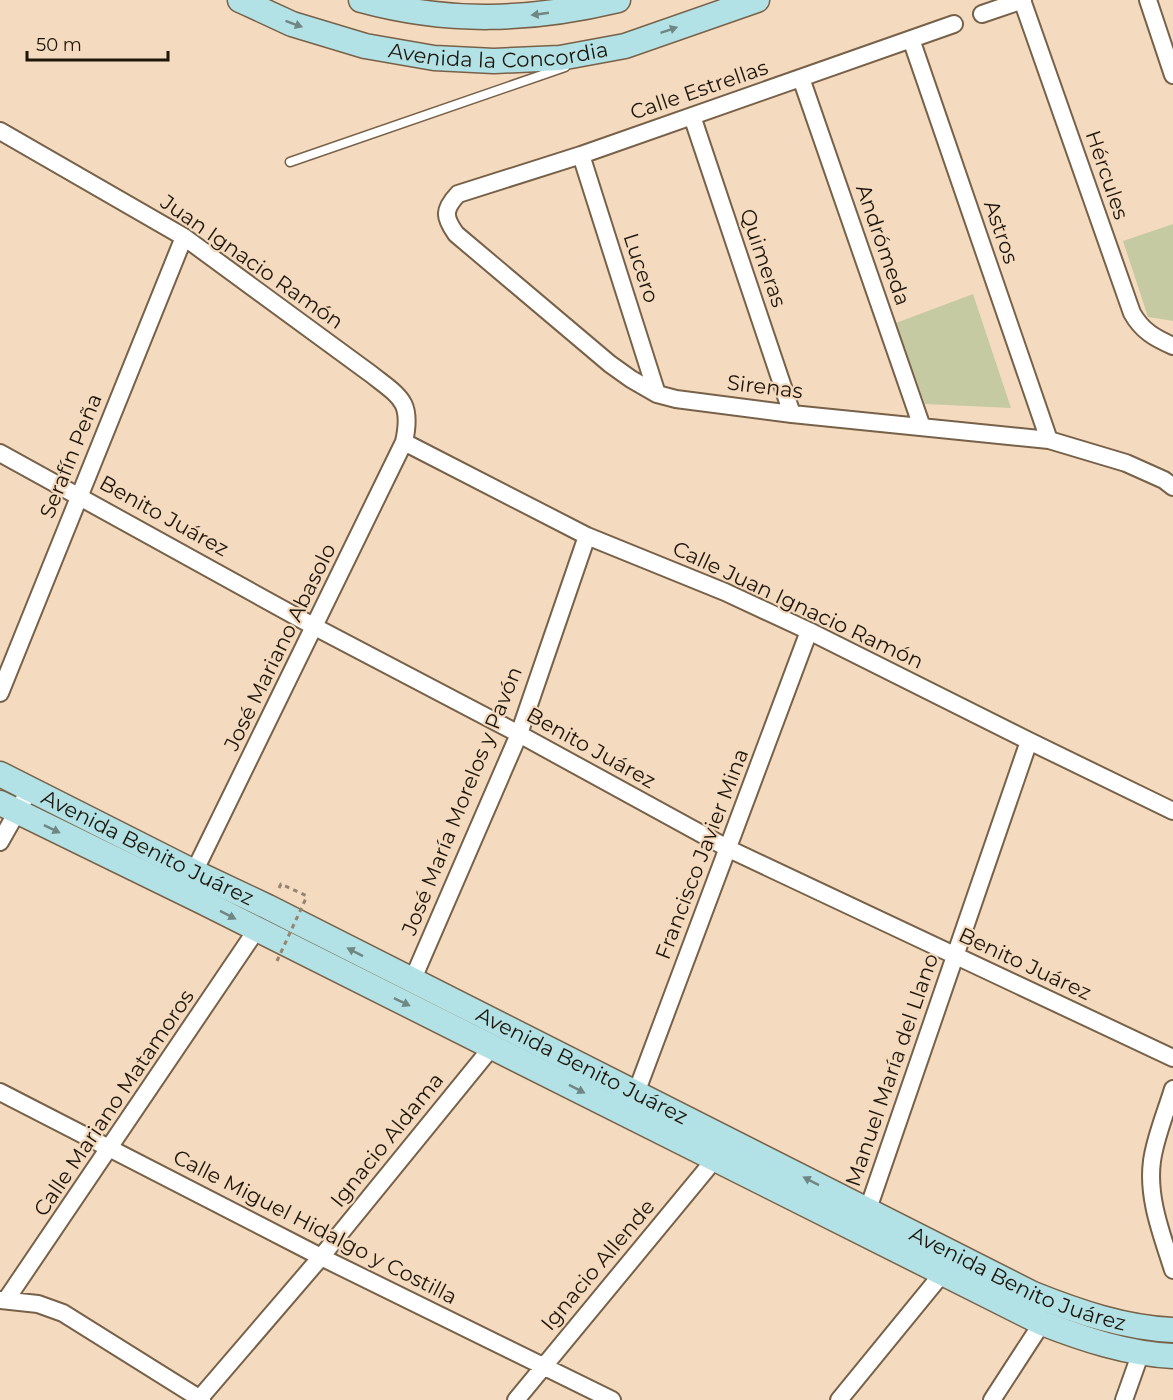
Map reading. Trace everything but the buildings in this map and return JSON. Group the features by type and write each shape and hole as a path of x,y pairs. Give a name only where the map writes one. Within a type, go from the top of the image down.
{"main road":[{"name":"Avenida la Concordia","path":"240,0 292,24 365,46 434,58 494,61 560,58 626,46 710,8 757,0"},
{"name":"Avenida la Concordia","path":"361,0 386,7 467,18 516,17 572,10 618,0"},
{"name":"Avenida Benito Juárez","path":"0,774 1034,1294 1074,1310 1123,1323 1173,1330"},
{"name":"Avenida Benito Juárez","path":"8,808 257,929 1042,1323 1077,1336 1141,1352 1173,1356"}],"street":[{"path":"982,14 1022,0"},
{"name":"Hércules","path":"1022,0 1132,313 1138,324 1149,335 1173,346"},
{"path":"1148,0 1173,75"},
{"name":"Calle Estrellas","path":"458,194 581,155 954,24"},
{"name":"Astros","path":"911,39 1048,440"},
{"name":"Andrómeda","path":"801,78 922,428"},
{"name":"Quimeras","path":"692,116 792,414"},
{"name":"Juan Ignacio Ramón","path":"0,131 184,237 371,374 398,395 405,406 408,423 405,442"},
{"name":"Lucero","path":"581,155 657,394"},
{"name":"Sirenas","path":"458,194 449,204 446,214 448,223 456,234 610,364 657,394 676,399 792,414 1048,440 1126,463 1170,481"},
{"name":"Serafín Peña","path":"0,693 184,237"},
{"name":"Calle Juan Ignacio Ramón","path":"405,442 587,536 725,592 809,631 1173,810"},
{"name":"José Mariano Abasolo","path":"194,872 405,442"},
{"name":"Benito Juárez","path":"0,453 315,627 519,734 729,849 1173,1058"},
{"name":"José María Morelos y Pavón","path":"412,981 519,734 587,536"},
{"name":"Francisco Javier Mina","path":"636,1093 809,631"},
{"name":"Manuel María del Llano","path":"868,1209 1029,741"},
{"path":"0,842 8,808 30,789"},
{"name":"Calle Mariano Matamoros","path":"3,1300 110,1149 257,929"},
{"name":"Ignacio Aldama","path":"201,1399 321,1257 492,1047"},
{"path":"1173,1089 1152,1160 1151,1186 1157,1221 1173,1270"},
{"name":"Calle Miguel Hidalgo y Costilla","path":"0,1092 321,1257 612,1400"},
{"name":"Ignacio Allende","path":"516,1400 716,1159"},
{"path":"839,1400 942,1274"},
{"path":"3,1300 38,1304 63,1313 201,1399"},
{"path":"992,1400 1042,1323"},
{"path":"1124,1400 1141,1352"}],"lane":[{"path":"290,162 626,46"}],"path":[{"path":"277,961 307,896 281,884"}],"green space":[{"path":"1173,224 1173,321 1148,317 1123,241"},
{"path":"973,294 1011,408 925,404 896,323"}]}
